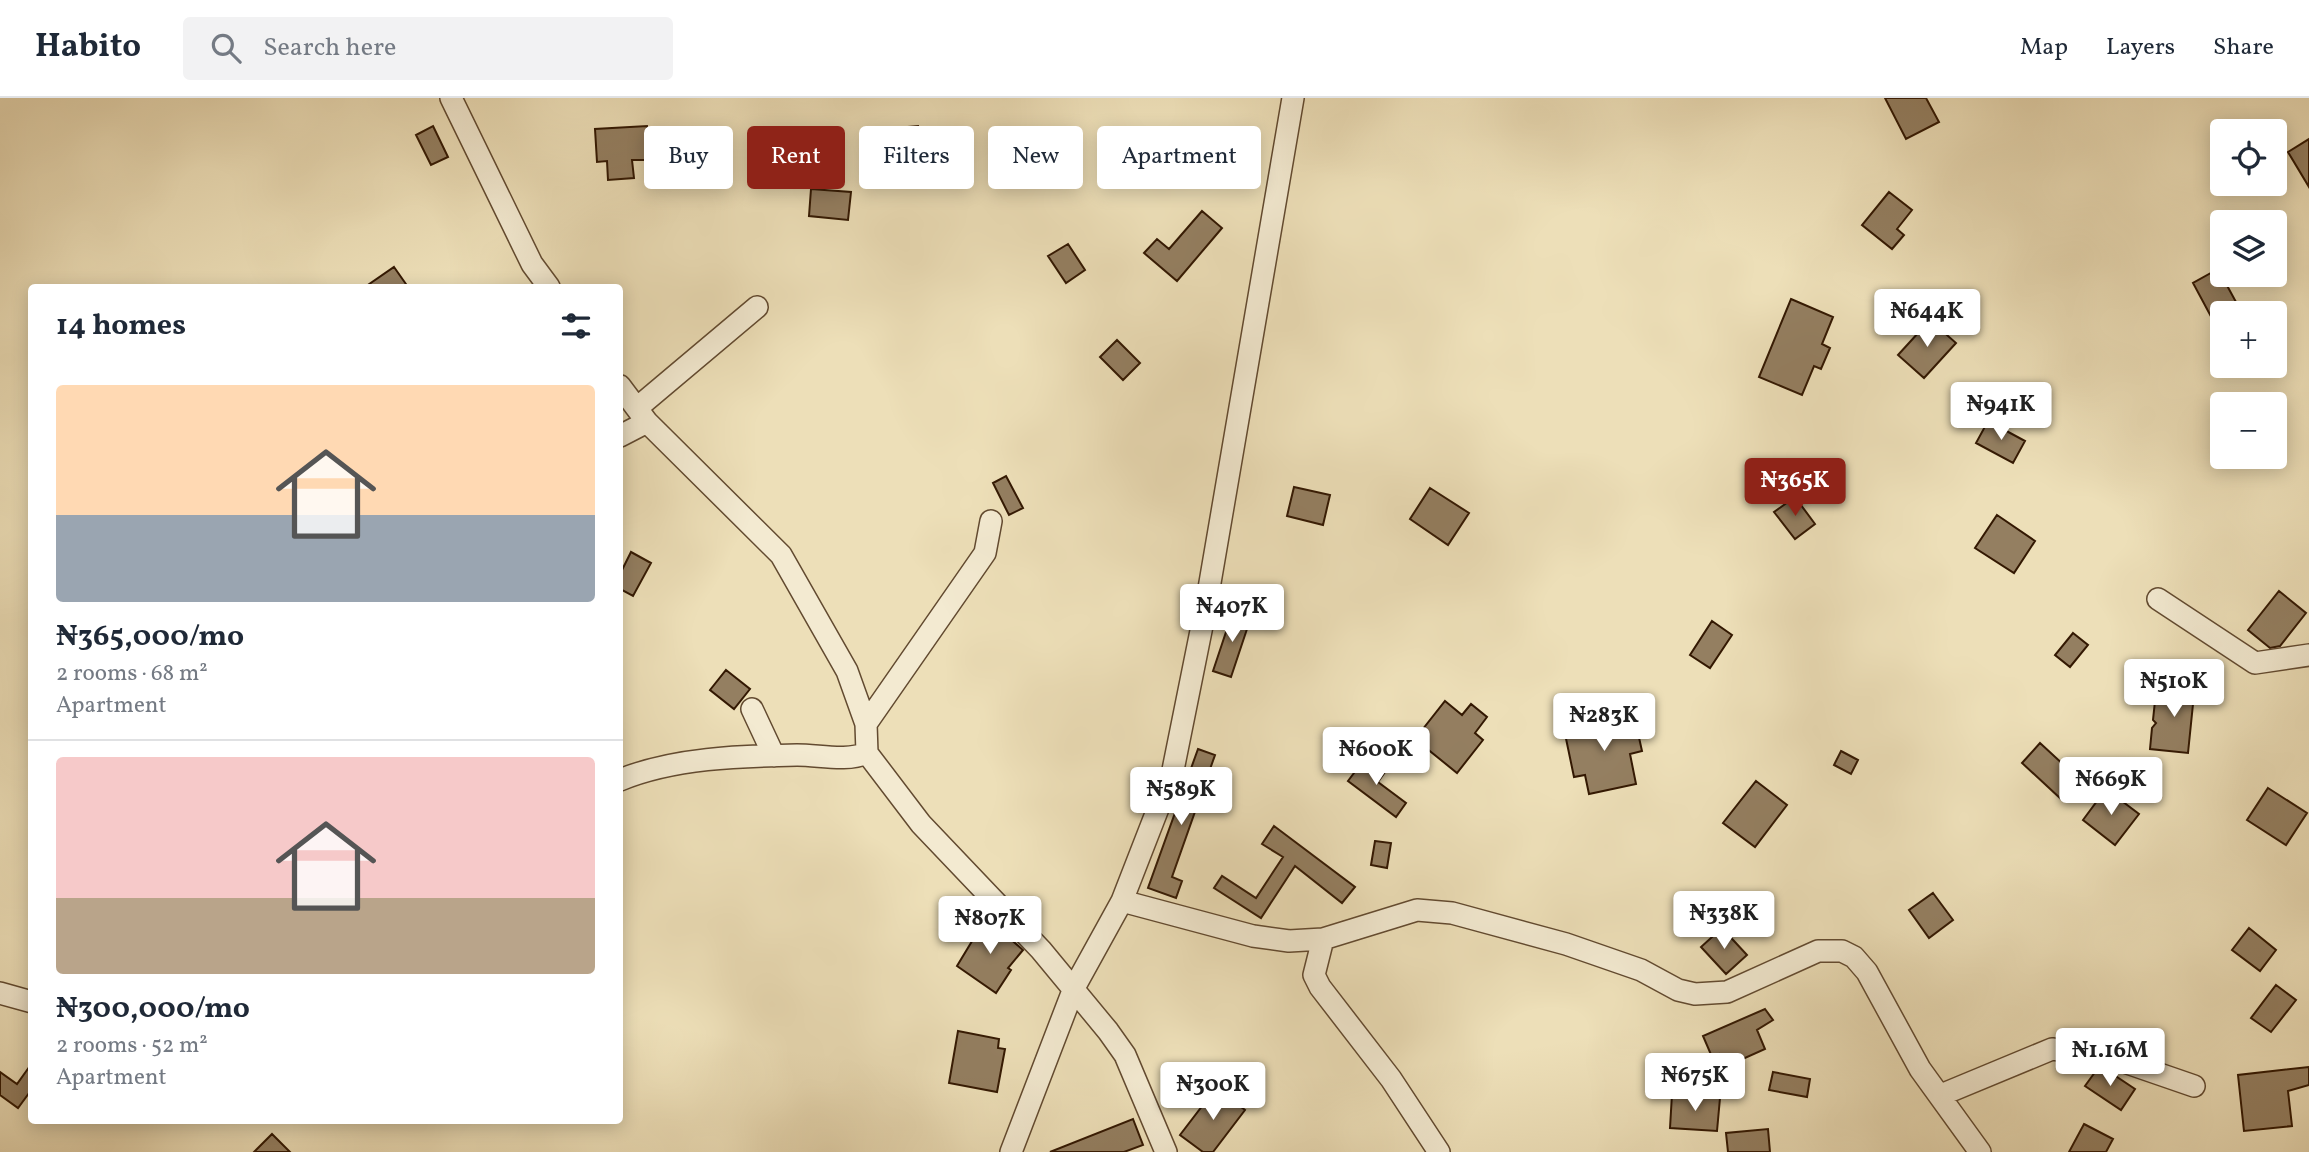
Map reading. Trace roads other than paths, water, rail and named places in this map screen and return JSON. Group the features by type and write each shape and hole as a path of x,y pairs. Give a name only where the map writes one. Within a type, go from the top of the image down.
{"street":[{"path":"451,98 532,264 547,284"},
{"path":"1011,1152 1074,988 1122,901 1173,770 1206,606 1293,98"},
{"path":"623,433 757,307"},
{"path":"623,390 642,415 781,555 847,671 866,724 867,753 921,824 1074,988 1125,1055 1166,1152"},
{"path":"866,724 985,553 990,521"},
{"path":"2158,599 2255,663 2309,655"},
{"path":"752,709 774,756"},
{"path":"623,779 672,767 774,756 826,755 853,759 867,753"},
{"path":"1122,901 1254,936 1289,941 1323,939 1417,911 1452,913 1566,944 1641,970 1678,990 1695,994 1727,992 1818,951 1842,951 1854,957 1867,972 1920,1069 1980,1152"},
{"path":"1323,939 1314,975 1320,987 1391,1079 1439,1152"},
{"path":"0,993 28,1001"},
{"path":"1941,1095 2052,1049 2107,1056 2194,1086"}]}
